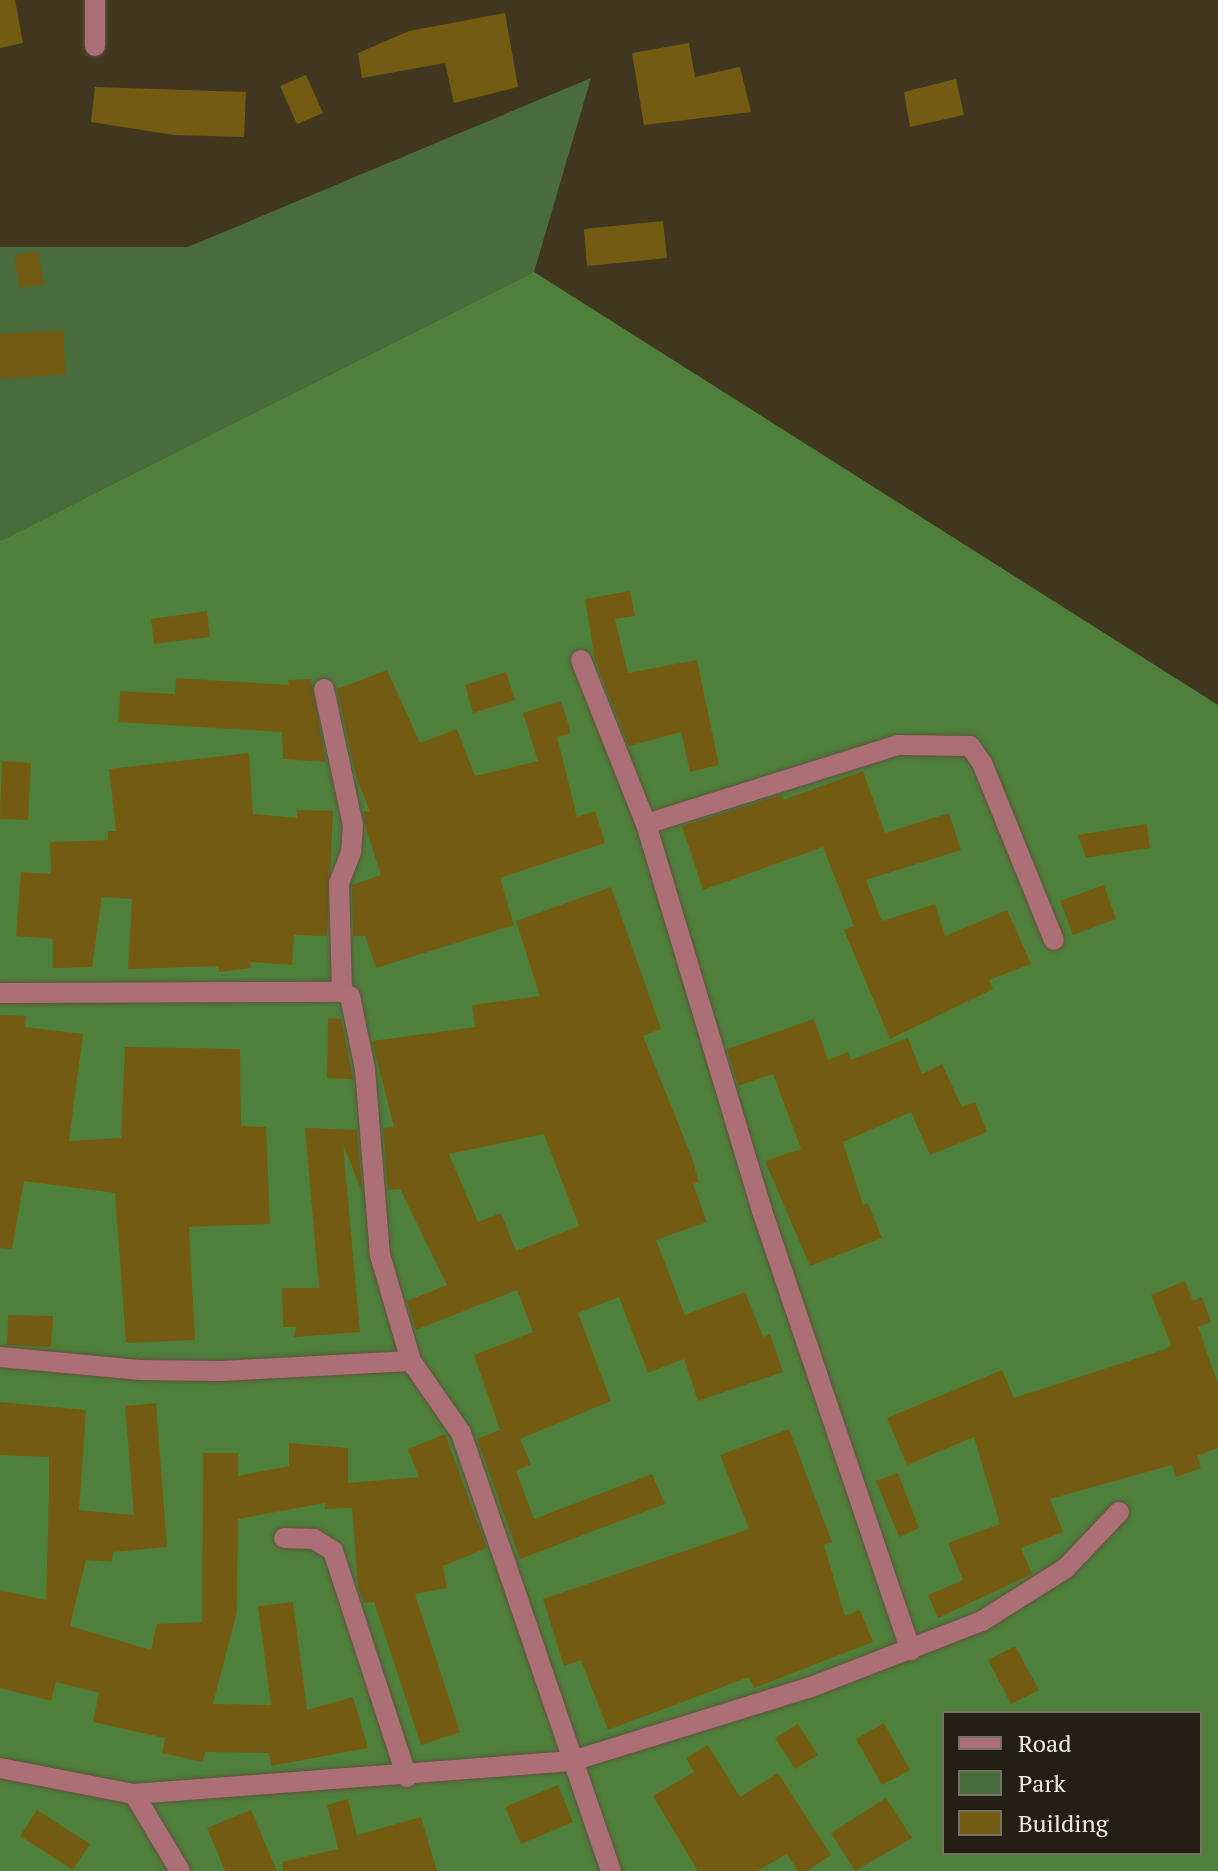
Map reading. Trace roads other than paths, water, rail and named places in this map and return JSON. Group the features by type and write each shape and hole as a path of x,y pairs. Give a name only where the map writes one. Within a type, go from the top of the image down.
{"street":[{"path":"95,0 95,46"},
{"path":"581,660 646,824 757,1197 911,1650"},
{"path":"324,689 353,825 351,852 339,883 342,992 355,1006 380,1255 411,1361 461,1433 611,1871"},
{"path":"646,824 898,745 970,746 982,763 1054,940"},
{"path":"0,993 342,992"},
{"path":"0,1357 141,1370 221,1371 411,1361"},
{"path":"0,1768 134,1794 407,1777 572,1761 811,1687 982,1621 1066,1568 1119,1512"},
{"path":"284,1538 314,1539 333,1551 407,1777"},
{"path":"134,1794 180,1871"}]}
